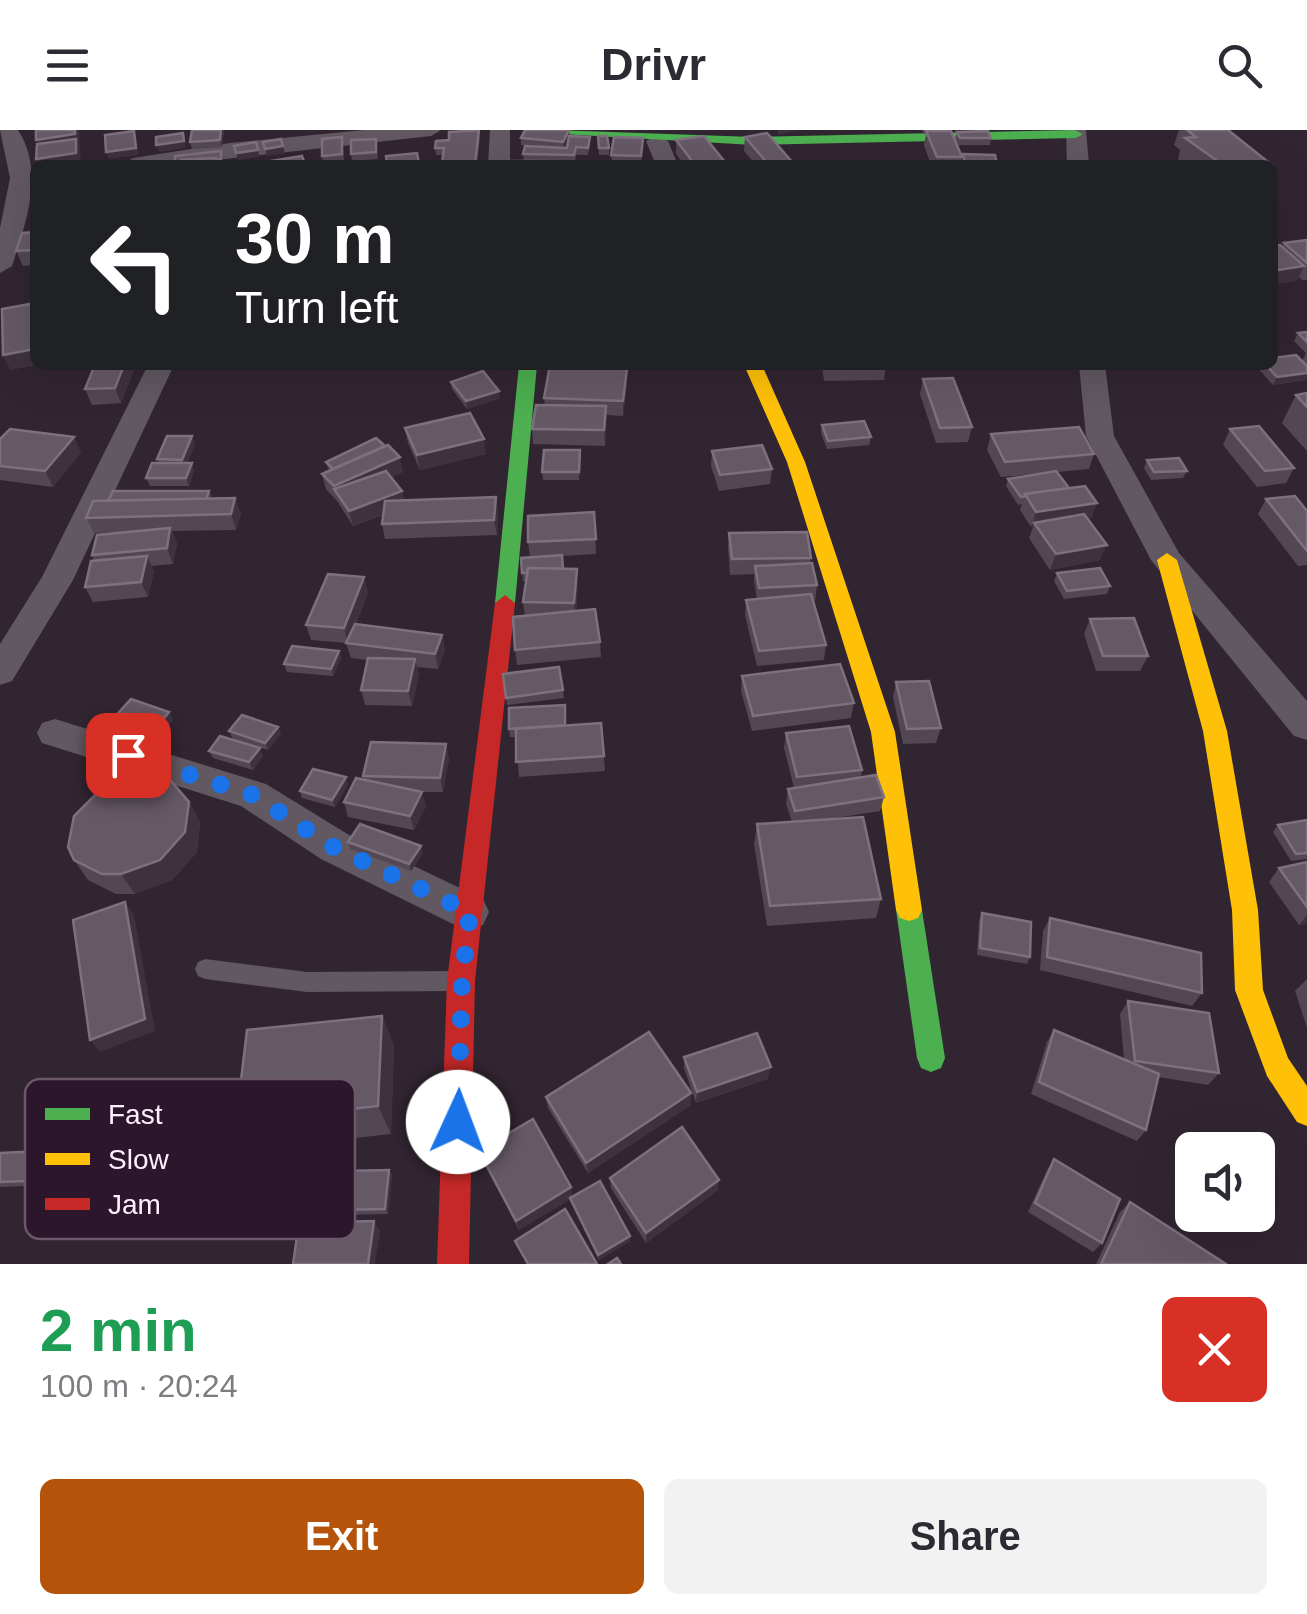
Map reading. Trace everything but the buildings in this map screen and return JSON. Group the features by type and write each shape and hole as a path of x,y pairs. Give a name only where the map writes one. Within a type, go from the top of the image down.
{"street":[{"path":"0,266 8,214 27,176 16,140 8,130"},
{"path":"161,160 231,148 432,130"},
{"path":"499,160 500,130"},
{"path":"560,130 658,141 830,142 1076,132 1078,160"},
{"path":"658,141 665,160"},
{"path":"0,672 57,580 159,370"},
{"path":"453,1264 462,981 524,438 528,370"},
{"path":"755,370 796,462 882,732 931,1058"},
{"path":"1093,370 1100,436 1167,560 1307,726"},
{"path":"1167,560 1215,731 1246,910 1249,990 1277,1066 1307,1112"},
{"path":"55,732 253,795 335,848 470,912"}],"lane":[{"path":"205,969 307,982 462,981"}],"traffic: fast":[{"path":"561,130 754,141 1076,134"},
{"path":"505,603 528,370"},
{"path":"909,910 931,1058"}],"traffic: slow":[{"path":"755,370 796,462 883,732 909,910"},
{"path":"1167,560 1215,731 1245,910 1249,990 1277,1066 1307,1112"}],"traffic: jam":[{"path":"453,1264 461,981 505,603"}],"route":[{"path":"128,755 253,795 335,848 470,912 462,981 458,1122"}]}
